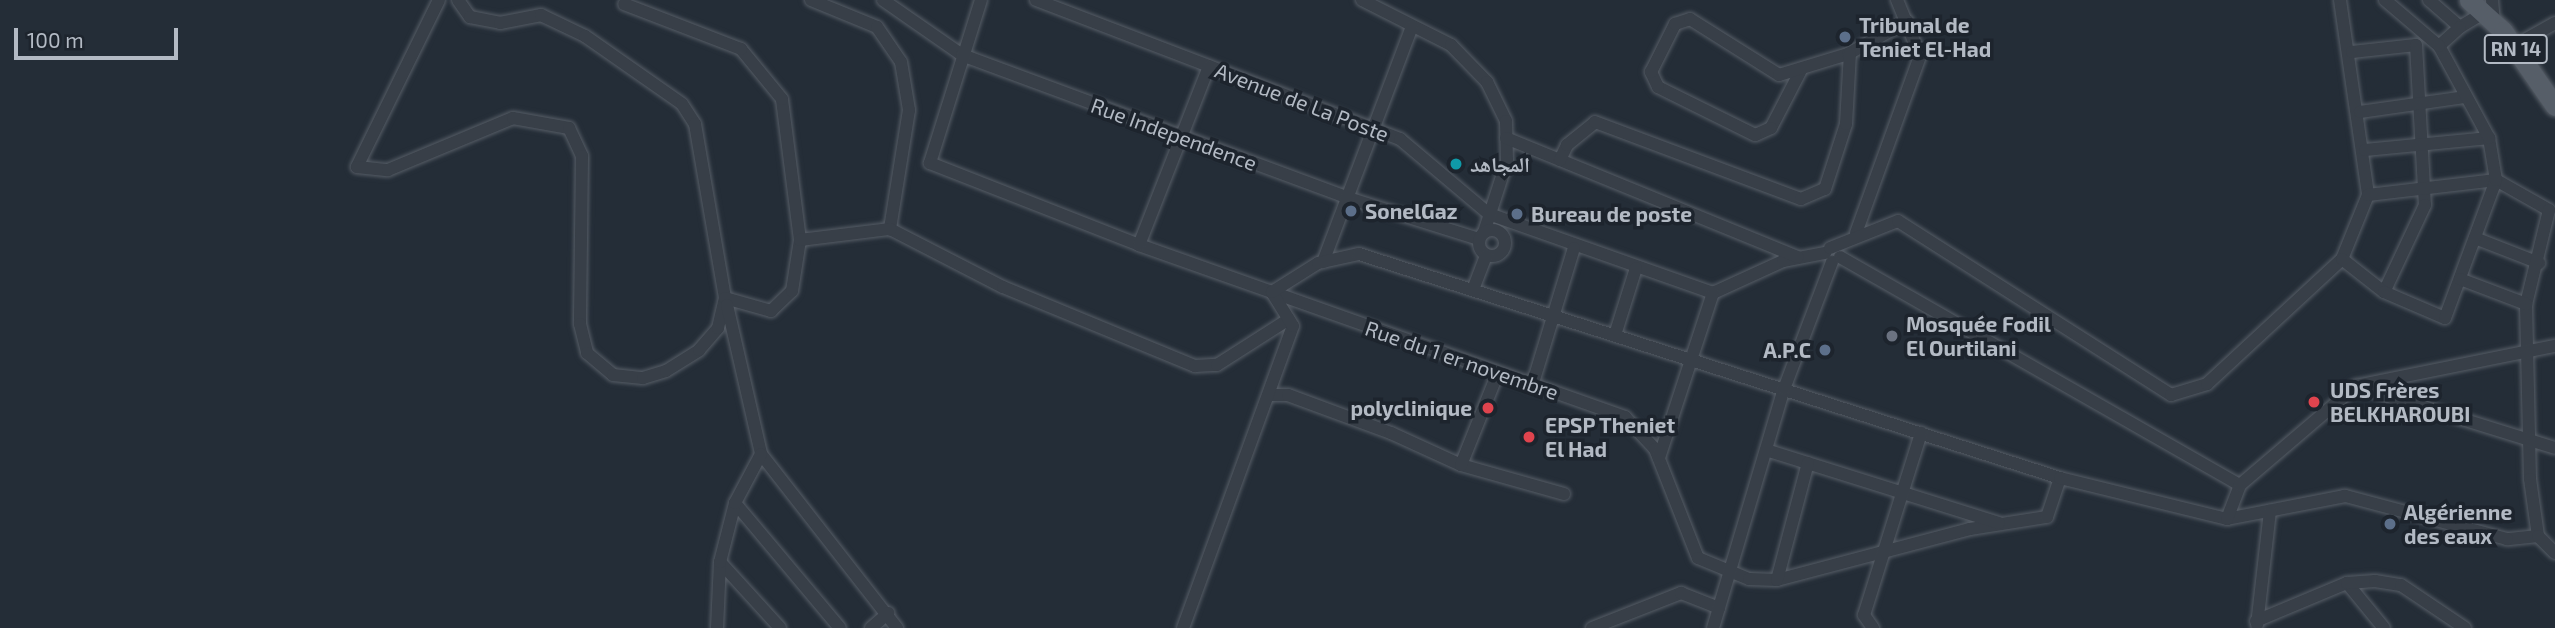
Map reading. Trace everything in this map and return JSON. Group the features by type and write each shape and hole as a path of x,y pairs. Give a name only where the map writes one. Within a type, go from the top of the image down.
{"main road":[{"name":"RN 14","path":"2484,9 2514,46 2555,106"}],"street":[{"path":"439,0 357,167 387,170 513,118 569,128 582,156 580,324 587,353 613,375 654,375 699,350 718,328 725,298"},
{"path":"458,0 470,17 500,23 541,15 574,31 682,104 695,124 725,298 761,454 888,613 897,628"},
{"path":"811,0 877,27 901,62 909,110 890,229"},
{"name":"Rue Independence","path":"883,0 962,55 1348,198 1481,236"},
{"path":"962,55 981,0"},
{"name":"Avenue de La Poste","path":"1036,0 1400,139 1489,214 1574,248 1713,293"},
{"path":"1362,0 1451,45 1487,82 1506,121 1507,161 1481,236 1486,255 1474,287"},
{"path":"1856,233 1920,56 1908,21 1897,0"},
{"path":"1713,628 1784,389 1832,255 1856,233 1898,221 2171,395 2207,384 2342,259 2368,195 2352,52 2340,0"},
{"path":"2342,259 2384,292 2445,318 2496,180 2488,138 2439,46 2385,0"},
{"path":"2429,0 2460,27"},
{"path":"624,4 741,49 782,99 800,240 792,291 771,311 725,298"},
{"path":"2439,46 2484,9"},
{"path":"1800,72 1779,75 1690,19 1675,24 1651,72 1658,87 1755,135 1771,128 1800,72 1807,64 1850,53 1908,21"},
{"path":"2514,46 2555,23"},
{"path":"1323,262 1412,26"},
{"path":"2352,52 2416,45 2426,205 2384,292"},
{"path":"1560,160 1567,145 1595,122 1801,199 1825,188 1846,124 1850,53"},
{"name":"Rue du 1 er novembre","path":"962,55 930,163 1139,245 1497,375 1625,417 1659,458 1698,558 1730,571 1777,580 2003,524 2047,517 2060,478"},
{"path":"1139,245 1209,66"},
{"path":"2360,113 2466,97"},
{"path":"1506,138 1798,257"},
{"path":"2365,150 2488,138"},
{"path":"2368,195 2496,180 2549,210 2539,262 2526,304 2529,441 2538,536 2555,553"},
{"path":"800,240 890,229 1003,287 1195,366 1217,365 1289,319"},
{"path":"1481,236 1500,232 1505,244 1499,254 1486,255"},
{"path":"2475,238 2539,262"},
{"path":"1532,386 1574,248"},
{"path":"1183,628 1271,395 1293,326 1272,292 1323,262 1359,254 1474,287 1553,316 1692,358 2060,478 2227,519 2345,496 2507,539 2538,536"},
{"path":"1659,458 1713,293 1798,257 1832,255 2240,485"},
{"path":"1615,335 1636,268"},
{"path":"2460,279 2526,304"},
{"path":"2227,519 2240,485 2356,386 2528,348 2555,345"},
{"path":"1461,465 1497,375"},
{"path":"2356,386 2555,448"},
{"path":"1271,395 1366,423 1461,465 1564,494"},
{"path":"1873,628 1864,615 1921,433"},
{"path":"1766,450 2003,524"},
{"path":"717,628 720,562 734,503 761,454"},
{"path":"1777,580 1808,463"},
{"path":"734,503 840,628"},
{"path":"2257,625 2270,511"},
{"path":"720,562 780,628"},
{"path":"2257,625 2347,583 2401,585 2465,628"},
{"path":"2347,583 2384,628"},
{"path":"1592,628 1681,593 1719,608"},
{"path":"871,628 888,613"}],"place":[{"name":"Tribunal de Teniet El-Had","path":"1845,37"},
{"name":"المجاهد","path":"1456,164"},
{"name":"SonelGaz","path":"1351,211"},
{"name":"Bureau de poste","path":"1517,214"},
{"name":"Mosquée Fodil El Ourtilani","path":"1892,336"},
{"name":"A.P.C","path":"1825,350"},
{"name":"UDS Frères BELKHAROUBI","path":"2314,402"},
{"name":"polyclinique","path":"1488,408"},
{"name":"EPSP Theniet El Had","path":"1529,437"},
{"name":"Algérienne des eaux","path":"2390,524"}]}
